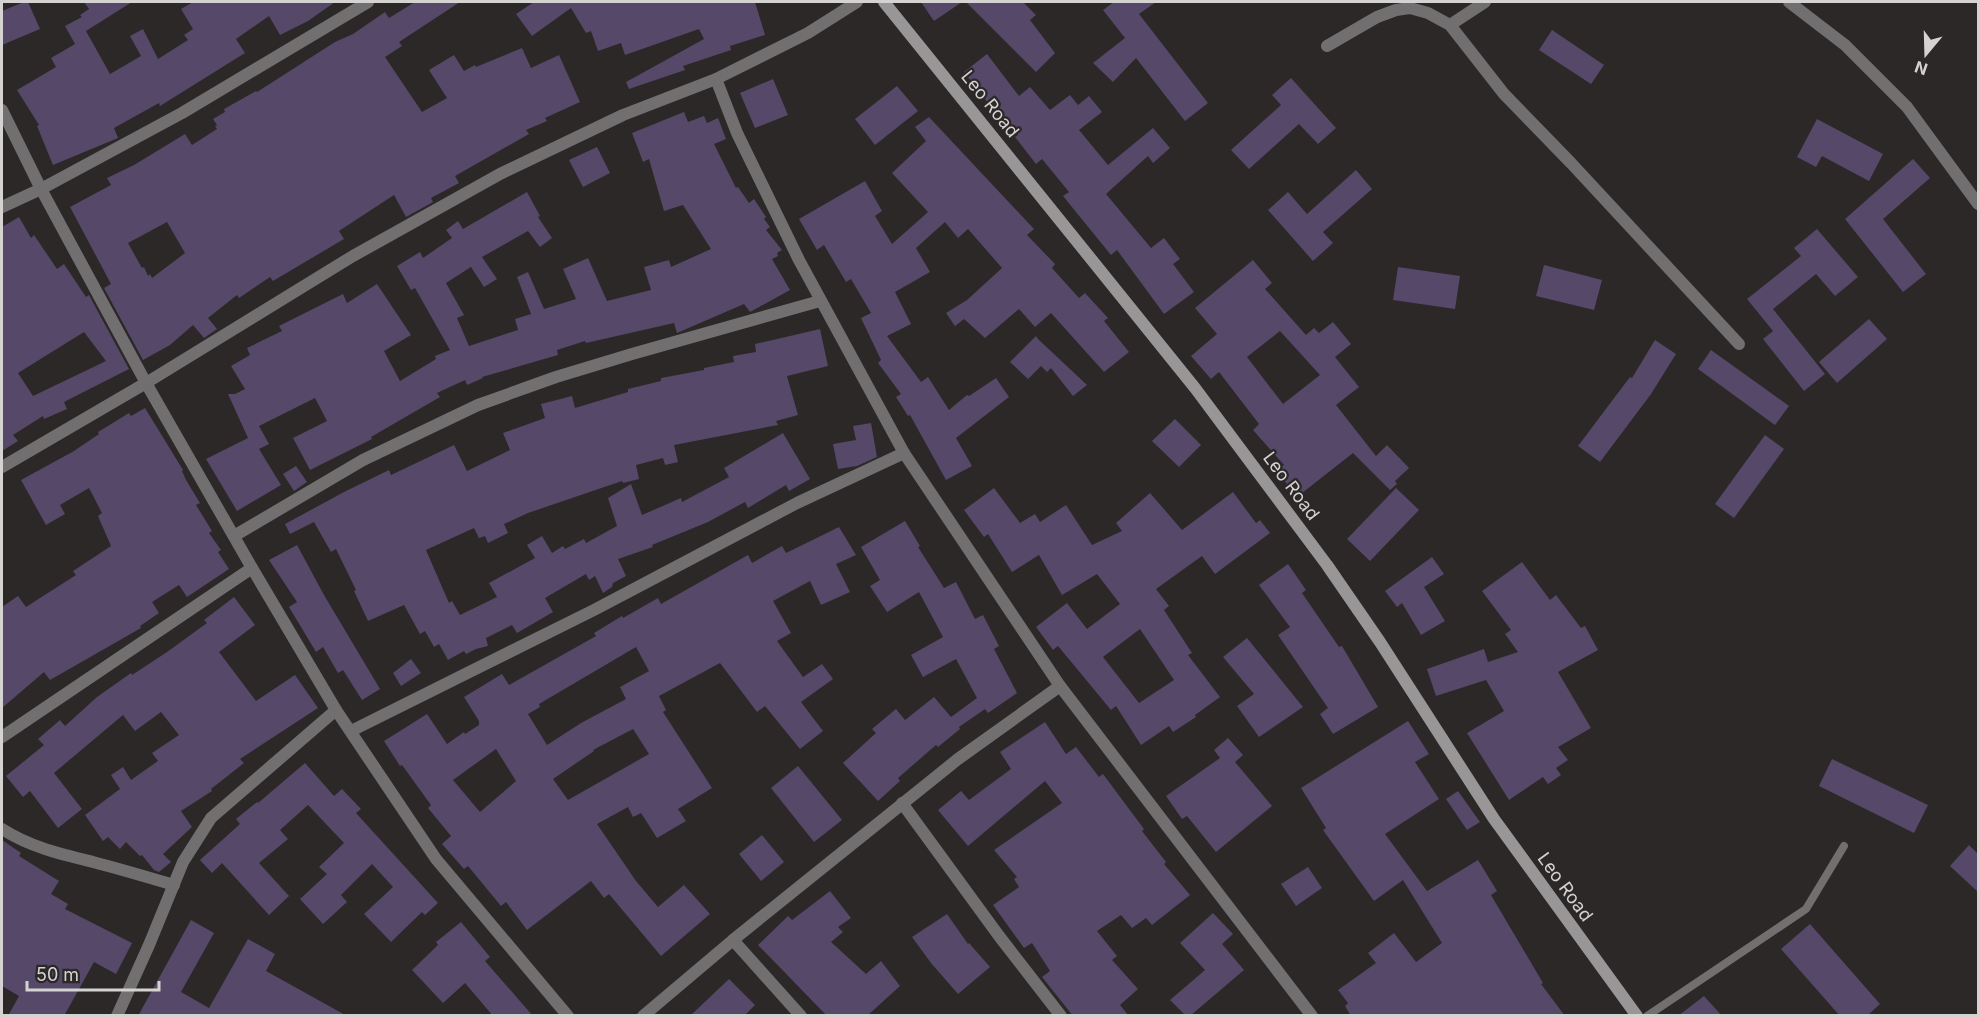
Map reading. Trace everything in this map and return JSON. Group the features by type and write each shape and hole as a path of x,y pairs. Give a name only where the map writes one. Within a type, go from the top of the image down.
{"street":[{"path":"2,207 41,189 182,113 368,2"},
{"path":"2,467 146,383 353,256 500,174 623,115 716,79 808,33 857,2"},
{"name":"Leo Road","path":"884,2 1195,388 1320,556 1380,642 1494,819 1637,1016"},
{"path":"1450,25 1485,2"},
{"path":"1789,2 1845,45 1907,107 1978,204"},
{"path":"1327,46 1377,17 1396,10 1410,8 1428,13 1450,25 1504,94 1739,344"},
{"path":"716,79 737,133 820,301 904,453 1060,686 1312,1016"},
{"path":"2,110 41,189 146,383 336,710 436,859 568,1016"},
{"path":"234,536 363,460 478,405 556,377 820,301"},
{"path":"351,731 594,610 797,503 904,453"},
{"path":"2,737 252,568"},
{"path":"643,1016 902,802 1060,686"},
{"path":"117,1016 183,862 211,818 336,710"},
{"path":"902,802 999,936 1061,1016"},
{"path":"2,829 43,850 174,885"},
{"path":"733,940 801,1016"}],"lane":[{"path":"1647,1016 1806,909 1844,846"}],"building":[{"path":"28,2 40,29 2,45 2,11"},
{"path":"84,2 132,2 86,31 110,74 141,56 130,36 143,29 158,59 188,40 184,35 193,29 181,9 193,2 335,2 308,21 280,35 269,16 236,39 245,53 160,106 159,103 114,128 118,138 53,165 37,126 39,125 17,90 56,67 51,58 75,44 65,26 82,17 80,15 89,9"},
{"path":"415,2 460,2 399,42 402,46 385,57 422,112 447,98 429,70 454,55 464,71 522,48 531,68 559,55 580,102 545,118 547,121 526,130 529,134 455,176 459,183 431,198 433,202 406,217 394,195 339,231 344,239 273,281 270,277 239,298 237,295 208,318 217,329 204,338 193,325 170,345 143,360 104,288 111,284 70,207 111,185 107,178 134,165 185,134 192,145 217,129 213,119 225,112 224,109 257,92 385,12 389,18","holes":["167,222 185,253 152,278 150,274 148,276 144,267 142,268 128,243"]},
{"path":"534,2 755,2 765,35 730,46 731,50 683,66 685,70 629,89 626,82 704,39 699,29 625,55 621,43 598,51 591,31 586,33 571,8 532,36 516,14"},
{"path":"921,2 962,2 934,21"},
{"path":"966,2 1023,2 1036,15 1030,20 1055,53 1036,72"},
{"path":"1114,2 1156,2 1139,14 1208,103 1185,121 1136,58 1113,82 1093,63 1125,38 1103,10"},
{"path":"1552,30 1604,65 1591,84 1539,50"},
{"path":"987,54 1019,96 1030,87 1050,110 1070,95 1078,105 1089,96 1102,112 1079,130 1108,165 1153,128 1170,148 1153,163 1148,156 1106,194 1151,248 1164,238 1180,259 1173,264 1194,292 1164,314 1117,250 1111,255 1063,196 1069,192 1042,159 1036,164 1015,137 1018,135 990,101 988,103 964,72"},
{"path":"1291,78 1336,128 1318,144 1299,124 1249,169 1231,150 1281,105 1272,95"},
{"path":"773,79 788,115 755,128 740,93"},
{"path":"897,86 918,111 875,145 855,119"},
{"path":"684,112 688,122 704,116 707,123 718,118 726,139 714,144 736,188 738,187 749,203 754,199 766,217 764,219 770,227 766,230 782,250 772,259 790,290 750,312 744,304 677,333 674,323 586,343 585,341 557,350 558,355 482,377 467,385 465,380 437,393 440,397 371,437 372,439 310,470 293,438 327,421 315,398 259,426 269,444 259,449 281,485 237,511 206,459 248,438 228,394 235,394 245,389 231,366 250,355 247,348 282,331 279,326 343,294 347,303 377,284 411,335 384,351 400,381 436,359 435,356 450,350 415,288 411,290 397,266 420,252 423,258 452,238 446,230 458,221 463,229 527,192 540,216 538,217 552,238 540,247 528,231 482,257 497,279 484,287 471,267 446,283 464,315 457,318 469,346 518,330 515,319 531,314 517,277 528,272 544,309 576,299 563,269 588,258 607,301 651,290 644,267 669,260 671,267 711,249 683,205 664,211 649,159 643,162 632,133"},
{"path":"929,117 1034,229 1027,235 1055,264 1052,268 1079,298 1085,293 1108,318 1104,321 1129,352 1104,372 1051,313 1035,327 1019,309 985,338 964,319 955,326 946,313 967,300 1002,268 968,229 958,238 945,222 916,248 930,272 895,292 911,324 887,336 921,382 928,377 949,410 967,395 969,396 996,378 1009,397 956,438 972,466 946,480 910,415 908,416 896,397 901,394 878,363 881,360 861,318 871,313 851,279 846,282 824,245 817,250 799,219 865,181 882,211 875,216 892,244 928,212 892,173 926,141 915,127"},
{"path":"1817,119 1883,154 1869,181 1822,156 1816,167 1797,157"},
{"path":"597,147 610,173 583,187 569,160"},
{"path":"1913,159 1930,178 1883,219 1926,274 1903,292 1845,219"},
{"path":"1356,170 1372,189 1323,232 1333,243 1313,261 1268,210 1288,192 1307,214"},
{"path":"19,217 31,238 34,235 57,269 64,264 86,297 89,295 129,369 64,402 67,409 44,419 43,416 13,435 18,441 2,451 2,227","holes":["84,332 106,361 33,396 18,373"]},
{"path":"1817,229 1858,277 1835,296 1816,274 1773,309 1825,374 1804,391 1763,339 1773,331 1747,299 1801,256 1794,248"},
{"path":"1253,260 1272,283 1265,289 1306,335 1314,328 1319,333 1333,322 1351,344 1335,357 1359,387 1336,405 1376,456 1387,445 1409,468 1395,481 1397,484 1390,490 1353,453 1297,497 1277,471 1284,465 1253,430 1259,424 1219,372 1211,379 1191,356 1217,334 1195,308","holes":["1280,331 1320,375 1283,404 1247,357"]},
{"path":"1544,265 1602,280 1594,310 1536,296"},
{"path":"1398,267 1460,276 1455,309 1393,300"},
{"path":"1869,319 1887,339 1837,383 1819,362"},
{"path":"820,329 828,366 787,376 798,415 776,421 778,425 674,445 678,462 665,465 663,458 636,465 639,479 623,483 622,481 528,513 504,524 508,533 488,543 485,536 479,538 474,528 426,550 449,603 452,601 460,615 497,597 489,583 535,558 527,545 542,536 552,553 563,546 565,549 584,539 586,543 617,526 608,498 631,484 642,515 681,498 682,502 729,477 724,468 783,433 810,479 789,491 786,485 748,508 745,502 708,522 652,545 653,547 618,559 626,576 613,583 612,587 603,593 595,576 589,580 586,574 545,598 553,612 517,633 512,625 486,638 488,646 466,654 464,651 448,660 439,644 434,647 425,631 420,634 404,605 368,621 336,549 331,552 314,522 290,534 285,524 389,470 391,475 454,445 467,471 510,450 503,433 545,418 541,404 572,396 575,408 628,392 628,389 661,381 661,378 734,362 733,356 756,352 755,344"},
{"path":"1036,336 1087,385 1073,396 1051,368 1047,372 1041,366 1028,379 1010,362"},
{"path":"1655,340 1676,354 1651,394 1600,462 1578,446 1630,377 1632,378"},
{"path":"1711,350 1789,406 1775,425 1698,369"},
{"path":"145,408 183,470 186,480 200,503 196,505 212,531 209,533 221,550 218,552 229,569 187,597 179,585 152,602 159,613 140,626 141,628 50,680 44,672 2,708 2,607 18,596 26,607 76,575 73,571 111,546 98,516 102,513 89,488 60,505 65,514 46,525 21,480 74,451 99,434 98,432 129,413 131,416"},
{"path":"1175,419 1201,445 1179,467 1152,441"},
{"path":"871,423 877,457 857,466 838,469 833,444 856,440 853,426"},
{"path":"1765,435 1784,449 1734,518 1715,504"},
{"path":"296,466 307,482 294,491 283,474"},
{"path":"994,488 1020,523 1035,514 1040,522 1066,505 1092,545 1122,531 1116,523 1150,493 1182,530 1233,492 1256,523 1260,520 1270,533 1215,574 1202,556 1156,589 1169,606 1164,610 1192,653 1188,655 1220,697 1173,732 1169,726 1141,745 1116,706 1111,710 1058,646 1053,650 1036,627 1067,603 1087,629 1120,604 1097,574 1062,595 1039,555 1012,572 988,534 984,537 964,510","holes":["1140,629 1174,680 1139,703 1103,657"]},
{"path":"1396,488 1419,510 1370,561 1347,539"},
{"path":"905,521 920,546 918,547 944,588 956,582 975,619 983,615 999,646 994,649 1017,693 988,713 985,709 959,727 960,729 938,747 936,745 898,778 900,781 878,801 843,763 876,733 872,729 896,709 905,720 934,697 951,717 977,698 956,659 923,677 911,655 943,637 919,592 887,612 870,586 880,580 861,547"},
{"path":"839,527 856,555 836,564 850,592 821,605 810,581 773,601 791,633 777,641 803,677 822,664 833,679 801,702 823,731 800,749 765,706 757,712 720,663 659,696 666,710 663,712 712,788 678,809 686,821 657,838 641,813 633,817 628,807 597,824 636,881 658,907 684,885 710,914 661,956 609,894 604,898 591,881 527,930 506,902 501,906 468,866 464,869 442,844 451,836 428,808 431,805 402,765 400,766 384,741 427,714 447,744 479,725 479,721 464,697 502,674 509,685 596,636 594,633 622,616 623,618 658,598 661,604 748,555 752,563 782,546 786,553","holes":["636,647 649,671 620,687 626,699 581,723 547,745 528,714 540,707 539,704","633,729 649,754 568,800 553,779 593,750","496,749 516,781 480,812 453,780"]},
{"path":"297,545 380,689 362,700 343,670 338,673 323,647 316,652 289,607 297,602 269,560"},
{"path":"1432,557 1444,574 1424,587 1445,621 1421,635 1402,603 1397,607 1385,591"},
{"path":"1522,562 1550,600 1556,595 1581,628 1585,626 1598,650 1558,672 1591,728 1558,747 1568,760 1556,768 1561,775 1548,784 1543,777 1509,800 1467,733 1504,711 1486,680 1436,696 1427,669 1484,649 1488,662 1518,652 1505,634 1511,630 1482,591"},
{"path":"1288,564 1306,590 1302,593 1339,647 1342,646 1378,707 1333,734 1320,714 1328,708 1278,635 1290,627 1259,585"},
{"path":"234,597 255,625 219,652 256,701 295,675 318,708 240,759 244,763 211,789 212,791 181,811 192,827 163,854 171,862 159,872 154,870 142,855 140,856 126,842 120,849 108,837 103,841 85,815 120,789 111,775 123,767 131,780 158,761 152,753 179,735 161,712 135,731 123,715 54,773 82,809 58,828 30,791 23,797 6,776 44,745 38,739 60,720 65,726 97,697 207,623 204,620"},
{"path":"1247,638 1303,707 1259,737 1237,706 1254,694 1223,657"},
{"path":"411,659 421,673 401,686 393,673"},
{"path":"1408,721 1429,754 1415,762 1439,799 1385,834 1427,891 1478,860 1497,891 1491,895 1543,983 1541,984 1565,1016 1351,1016 1345,1006 1348,1003 1338,990 1376,963 1368,953 1394,933 1416,962 1442,943 1403,880 1374,901 1323,830 1326,828 1301,788"},
{"path":"1045,722 1066,754 1076,747 1099,777 1103,774 1144,829 1142,831 1166,862 1164,864 1190,895 1152,925 1146,918 1132,928 1121,915 1097,931 1117,956 1112,960 1138,989 1120,1005 1129,1016 1073,1016 1042,977 1050,971 1032,943 1024,948 993,905 1019,887 1014,879 1017,877 994,850 1062,803 1045,781 968,846 938,810 961,791 969,800 1011,769 1000,752"},
{"path":"1228,738 1243,755 1235,762 1272,806 1216,852 1187,816 1182,819 1166,796 1220,758 1214,750"},
{"path":"1832,759 1928,805 1914,833 1819,786"},
{"path":"305,763 334,796 342,789 361,809 356,813 438,903 425,915 422,912 391,942 364,914 393,887 372,864 341,895 347,902 323,924 300,899 327,874 319,867 344,843 308,805 280,830 288,839 259,863 289,896 269,915 222,863 212,873 200,860 240,824 236,819"},
{"path":"798,766 842,820 814,842 771,788"},
{"path":"1458,791 1480,822 1467,830 1446,799"},
{"path":"762,835 784,862 761,881 739,854"},
{"path":"2,840 21,853 19,856 59,881 51,894 68,904 65,909 132,943 116,974 94,962 64,1016 8,1016 19,996 2,986"},
{"path":"1969,845 1978,854 1978,892 1950,866"},
{"path":"1308,867 1322,888 1296,906 1281,884"},
{"path":"830,891 851,918 838,927 843,932 831,942 866,974 881,961 900,986 867,1016 827,1016 758,945 788,916 792,920"},
{"path":"1213,913 1233,934 1222,944 1244,970 1190,1016 1186,1016 1170,1000 1205,970 1180,943"},
{"path":"947,914 968,944 990,967 958,994 912,937"},
{"path":"191,920 214,933 181,992 209,1008 248,939 275,954 266,971 347,1016 138,1016"},
{"path":"461,922 490,957 485,961 533,1016 493,1016 465,983 443,1003 412,970 438,945 436,942"},
{"path":"1810,924 1880,1004 1867,1016 1840,1016 1781,949"},
{"path":"729,979 755,1005 744,1016 690,1016"},
{"path":"1704,996 1722,1016 1678,1016"}]}
